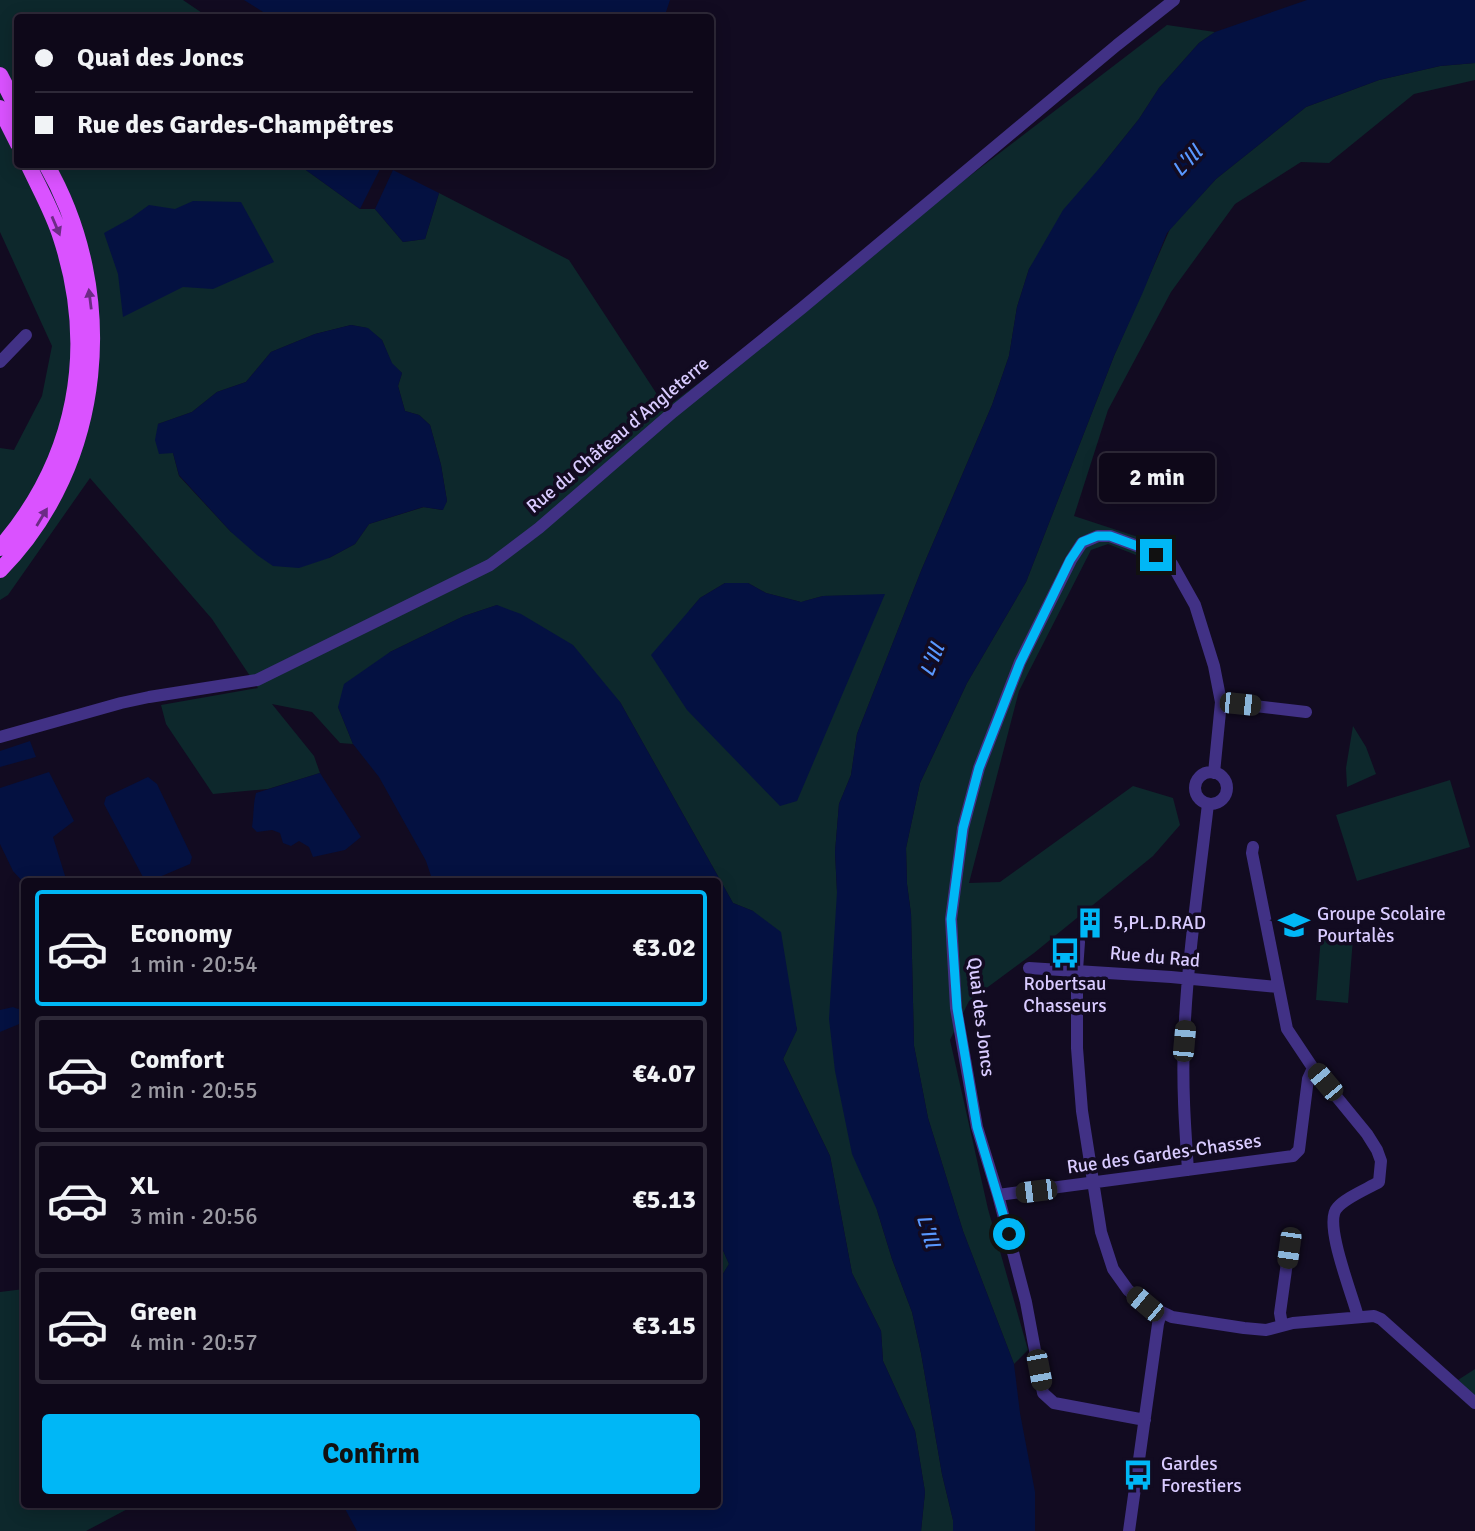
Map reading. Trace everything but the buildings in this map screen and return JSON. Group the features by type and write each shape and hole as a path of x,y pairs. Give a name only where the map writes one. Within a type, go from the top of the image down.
{"main road":[{"path":"0,75 14,102"},
{"path":"0,108 14,136"},
{"path":"0,548 18,527 40,493 57,459 75,393 78,357 79,327 70,270 60,235 30,168"},
{"path":"0,570 30,536 57,493 74,451 86,404 92,362 93,321 84,260 58,186 48,168"}],"street":[{"name":"Rue du Château d'Angleterre","path":"0,737 131,701 257,680 490,565 539,528 673,412 1174,0"},
{"path":"0,362 26,335"},
{"name":"Quai des Joncs","path":"1145,1420 1055,1404 1043,1393 1026,1302 977,1127 957,1008 951,919 963,828 979,768 1020,663 1070,560 1082,542 1097,536 1110,536 1140,547 1172,564 1195,605 1212,654 1221,702"},
{"path":"1214,773 1221,702 1306,712"},
{"path":"1214,773 1222,778 1227,791 1218,803 1208,804 1200,799 1195,791 1200,777 1214,773"},
{"path":"1188,1170 1184,1041 1197,885 1208,804"},
{"path":"1253,847 1287,1029 1313,1068 1367,1134 1381,1161 1379,1182 1337,1207 1333,1217 1338,1251 1358,1317"},
{"path":"1079,942 1077,1048 1082,1111 1101,1232 1113,1269 1128,1290 1145,1304 1172,1317 1244,1328 1266,1330 1282,1325 1374,1316 1381,1319 1475,1403"},
{"name":"Rue du Rad","path":"1029,968 1189,978 1278,988"},
{"name":"Rue des Gardes-Chasses","path":"998,1195 1293,1156 1299,1150 1308,1079 1313,1068"},
{"path":"1282,1325 1280,1313 1289,1248"},
{"path":"1129,1531 1161,1313"}],"green space":[{"path":"0,0 183,0 204,14 14,14 14,168 303,168 360,209 375,209 403,242 425,239 439,193 569,260 666,408 1167,25 1215,32 1199,43 1159,88 1029,269 1017,307 1009,356 992,405 921,571 857,734 851,775 839,804 835,852 837,892 877,1210 912,1312 953,1531 921,1531 925,1492 915,1431 883,1361 881,1331 852,1273 830,1156 783,1059 797,1029 753,911 733,903 620,702 497,605 464,616 390,652 338,707 353,744 340,743 312,712 272,704 314,756 320,773 268,789 213,794 166,724 161,705 258,688 212,619 90,478 8,595 0,600 0,448 14,450 42,396 52,346 0,232","holes":["351,325 367,328 382,340 392,364 402,373 398,386 405,411 419,415 430,425 447,501 442,510 424,507 369,524 355,544 329,558 231,532 179,476 173,453 158,424 192,412 217,392 246,382 271,352 315,334","725,583 748,583 766,593 801,602 689,611 700,598","885,595 802,602 823,596"]},
{"path":"1475,63 1475,80 1414,94 1329,163 1301,162 1235,204 1171,292 1108,410 1074,516 1141,538 1136,555 1108,544 1091,550 1019,691 969,883 1000,882 1133,786 1173,798 1180,825 1153,856 1034,953 969,1001 950,1040 988,1209 1028,1350 1014,1364 963,1231 928,1118 914,1046 911,914 906,848 920,783 967,683 1026,582 1114,356 1170,229 1216,179 1306,107 1379,80 1440,66"},
{"path":"1353,726 1366,747 1376,774 1347,787 1346,768"},
{"path":"1450,780 1470,847 1357,881 1336,815"},
{"path":"1321,935 1353,938 1348,1003 1316,1000"},
{"path":"721,1246 729,1264 721,1277"},
{"path":"21,1289 21,1508 129,1508 86,1531 0,1531 0,1292"},
{"path":"1475,1369 1475,1397 1458,1380"}],"water":[{"path":"244,0 670,0 665,14 266,14"},
{"name":"L'Ill","path":"1307,0 1475,0 1475,63 1440,66 1379,80 1306,107 1216,179 1167,233 1114,356 1026,582 967,683 920,783 906,848 911,914 914,1046 928,1118 963,1231 1014,1364 1035,1492 1035,1531 953,1531 912,1312 877,1210 852,1154 835,1071 829,1019 839,804 851,775 857,734 921,571 992,405 1009,356 1017,307 1029,269 1063,210 1139,119 1159,88 1199,43 1215,32"},
{"path":"303,168 380,168 360,209"},
{"path":"393,170 439,193 425,239 403,242 375,209"},
{"path":"193,201 241,202 274,262 213,289 183,287 123,317 118,274 104,233 149,205 175,209"},
{"path":"351,325 368,328 382,340 392,363 402,373 398,386 405,411 419,415 430,425 447,501 443,510 423,507 369,524 355,544 329,558 299,568 273,566 231,532 179,475 173,453 159,454 155,440 158,424 192,412 217,392 246,382 271,352 315,334"},
{"path":"725,583 748,583 766,593 801,602 823,596 885,594 797,801 780,806 687,710 651,655 700,598"},
{"path":"497,605 521,614 573,645 620,702 719,878 432,878 426,861 379,777 353,744 338,707 344,684 390,652 464,616"},
{"path":"30,741 36,757 0,767 0,751"},
{"path":"49,772 74,821 53,837 66,878 21,880 13,871 0,844 0,788"},
{"path":"320,773 361,837 345,850 313,857 309,847 299,841 291,846 283,843 280,833 272,830 257,832 252,827 256,793"},
{"path":"148,777 157,784 192,857 190,864 157,878 143,878 104,804 106,797"},
{"path":"721,882 733,903 753,911 781,932 797,1030 783,1059 830,1156 852,1273 881,1331 883,1361 915,1431 925,1492 921,1531 357,1531 345,1508 721,1508 721,1277 729,1264 721,1246"},
{"path":"13,1007 21,1008 21,1023 0,1032 0,1010"}],"place":[{"name":"5,PL.D.RAD","path":"1090,923"},
{"name":"Groupe Scolaire Pourtalès","path":"1294,925"},
{"name":"Robertsau Chasseurs","path":"1065,953"},
{"name":"Gardes Forestiers","path":"1138,1475"}],"route":[{"path":"1009,1234 977,1127 957,1008 951,919 963,828 979,768 1020,663 1070,560 1082,542 1097,536 1110,536 1156,555"}]}
